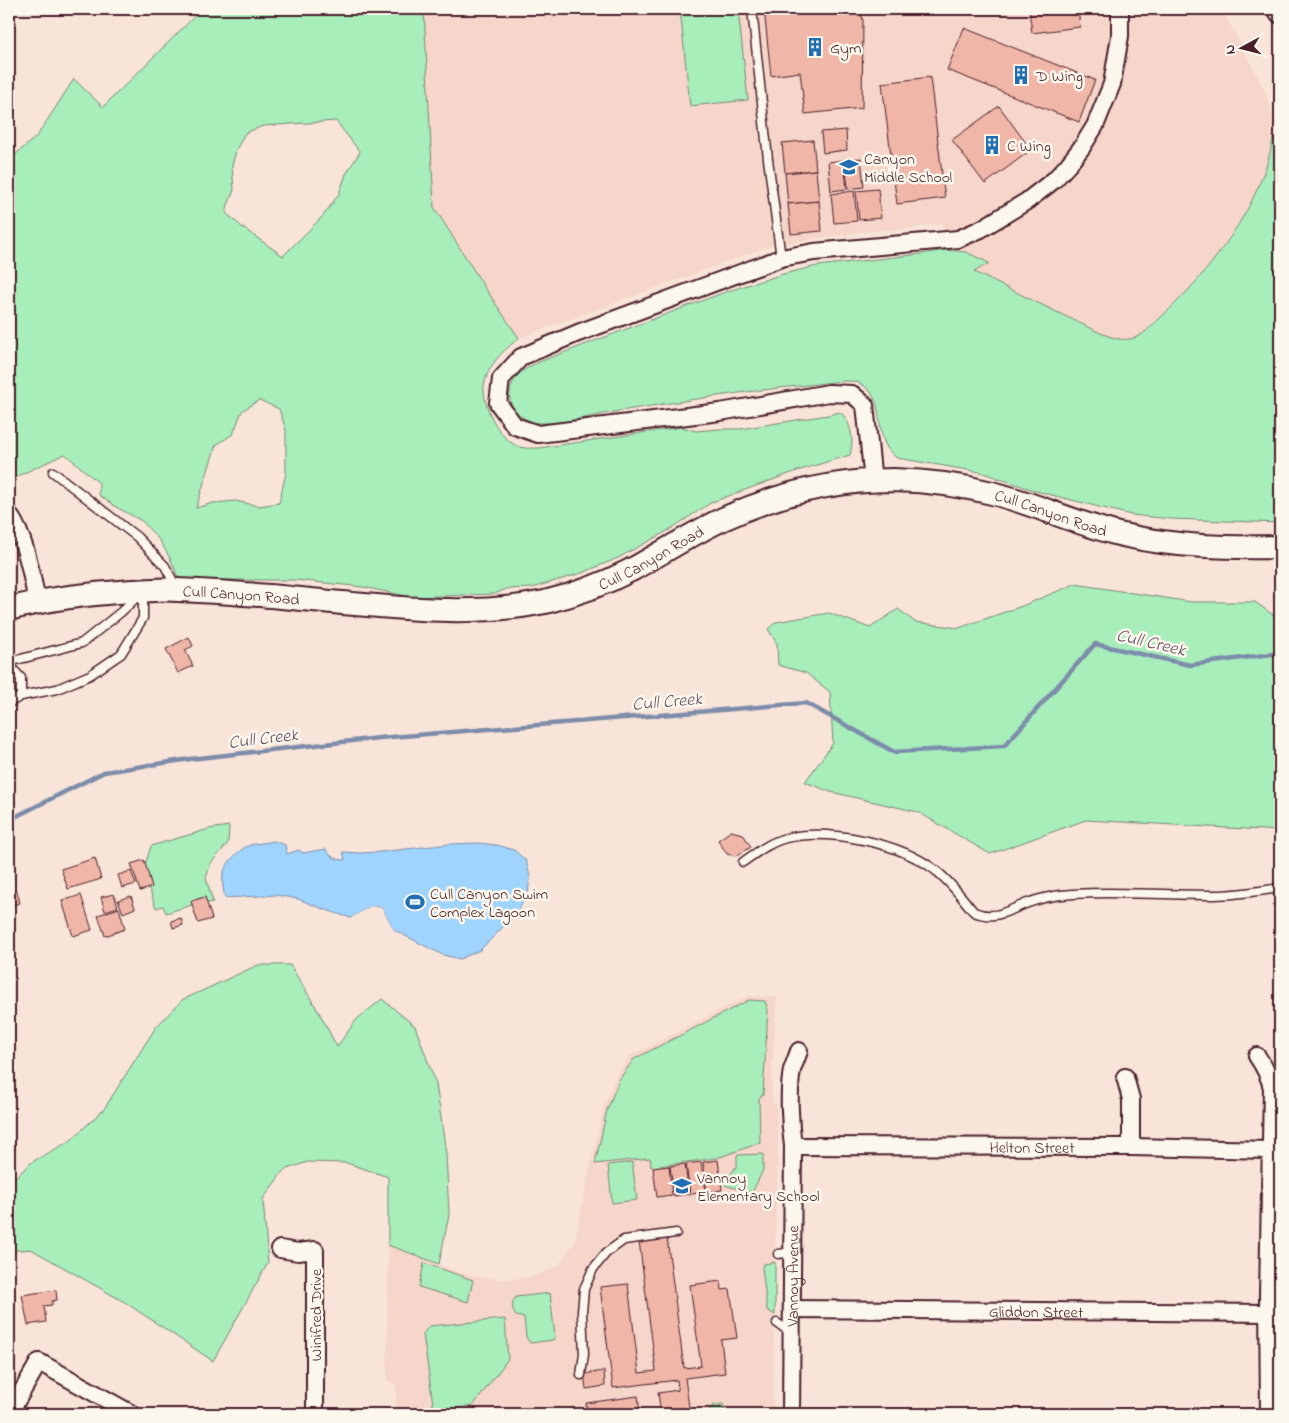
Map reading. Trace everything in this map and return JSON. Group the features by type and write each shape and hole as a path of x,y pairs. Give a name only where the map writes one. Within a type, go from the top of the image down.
{"street":[{"path":"873,481 865,405 852,394 829,393 720,412 538,434 515,426 498,403 501,379 521,357 587,329 781,258 814,252 958,239 1027,202 1054,180 1068,165 1095,126 1112,84 1120,36 1120,9"},
{"path":"1275,9 1280,15"},
{"name":"Cull Canyon Road","path":"9,609 37,602 90,594 177,590 248,594 418,609 468,611 514,608 548,601 598,585 722,519 771,499 800,490 836,484 873,481 896,480 965,487 994,494 1120,534 1158,542 1191,546 1280,547"},
{"path":"9,514 22,542 37,602"},
{"name":"Vannoy Avenue","path":"791,1414 792,1309 785,1253 794,1146 791,1131 792,1070 799,1051"},
{"path":"1256,1056 1265,1067 1272,1088 1270,1150 1274,1314 1268,1414"},
{"path":"1125,1077 1131,1098 1131,1147"},
{"name":"Helton Street","path":"794,1146 1131,1147 1270,1150"},
{"name":"Winifred Drive","path":"280,1249 298,1252 315,1250 315,1414"},
{"name":"Gliddon Street","path":"792,1309 1274,1314"},
{"path":"9,1414 38,1362 132,1414"}],"lane":[{"path":"752,9 781,258"},
{"path":"53,472 137,537 165,566 177,590"},
{"path":"20,696 21,678 9,663 82,643 121,612 143,591"},
{"path":"9,703 20,696 57,689 90,675 121,654 143,618 143,591"},
{"path":"742,862 770,844 785,838 804,835 831,835 874,843 898,850 936,870 974,912 989,915 1004,914 1036,900 1071,894 1218,895 1280,888"},
{"path":"581,1375 584,1354 582,1312 584,1289 593,1269 606,1253 624,1240 676,1234"},
{"path":"777,1323 792,1334"}],"shaded area":[{"name":"Canyon Middle School","path":"424,9 1222,9 1264,89 1270,106 1273,139 1270,157 1263,178 1236,227 1214,260 1164,314 1140,335 1129,339 1112,338 973,271 988,263 966,252 946,250 943,223 913,228 861,232 770,246 519,338 434,208"},
{"name":"Vannoy Elementary School","path":"748,996 777,997 772,1068 772,1103 776,1103 778,1136 773,1414 396,1414 396,1384 387,1381 388,1245 461,1273 503,1280 531,1277 558,1266 574,1243 603,1109 615,1078 630,1056"}],"green space":[{"path":"202,9 424,9 434,207 519,338 493,364 484,386 485,398 490,414 504,437 520,447 539,448 682,427 696,431 740,429 840,412 847,421 851,432 852,444 850,455 797,471 712,502 669,530 618,558 582,573 532,588 506,589 495,594 411,597 363,587 295,580 179,580 171,560 160,541 142,521 99,495 99,483 65,454 9,480 9,160 37,136 74,79 103,107","holes":["336,121 360,152 346,174 339,194 323,216 283,256 243,228 226,213 234,190 232,166 236,150 245,133 263,126","259,400 279,409 286,430 286,473 279,503 258,506 236,501 213,503 196,508 216,445 233,434 242,411"]},
{"path":"680,9 738,9 748,100 690,106"},
{"path":"1273,139 1280,141 1280,523 1172,519 1131,515 1036,491 980,472 897,458 888,450 883,440 874,397 868,389 853,381 737,393 551,423 529,421 518,414 511,404 510,392 514,380 532,365 728,291 817,266 946,250 966,252 989,263 974,272 1096,331 1116,338 1134,338 1146,331 1197,281 1231,236 1258,188 1267,164"},
{"path":"1075,584 1191,602 1255,602 1280,620 1280,831 1086,820 990,854 918,812 831,792 805,782 833,743 830,692 806,673 778,665 777,644 768,629 776,622 829,613 870,628 898,609 915,622 959,628 1022,606"},
{"path":"229,826 228,843 211,863 206,878 213,902 207,903 205,897 191,901 192,905 166,913 163,906 156,908 149,888 152,887 145,865 151,846 209,829"},
{"path":"258,965 290,965 319,1012 337,1047 356,1020 382,999 415,1026 436,1084 446,1153 449,1215 439,1264 388,1245 388,1177 347,1163 308,1162 284,1170 263,1199 268,1263 213,1361 126,1303 31,1249 9,1251 9,1180 16,1177 32,1162 70,1141 104,1109 156,1027 182,1000"},
{"path":"749,1000 765,1001 768,1010 763,1095 759,1098 760,1143 717,1158 651,1167 650,1158 595,1164 607,1110 619,1080 634,1059"},
{"path":"763,1154 763,1170 753,1191 747,1192 725,1185 737,1165 737,1155"},
{"path":"632,1162 637,1200 612,1203 608,1165"},
{"path":"775,1262 775,1315 767,1310 762,1267 764,1264"},
{"path":"424,1263 473,1280 468,1302 419,1287"},
{"path":"550,1293 555,1337 553,1340 530,1343 526,1337 524,1318 516,1316 513,1309 513,1301 516,1297"},
{"path":"505,1319 508,1359 473,1406 434,1411 423,1334 429,1326"},
{"path":"723,1404 725,1414 710,1414 709,1411 714,1405"}],"water":[{"name":"Cull Canyon Swim Complex Lagoon","path":"274,841 285,845 287,854 299,850 303,853 326,849 334,858 345,860 343,852 380,852 450,844 477,843 497,845 514,850 526,861 530,876 528,894 515,915 480,950 460,959 443,955 394,930 382,908 371,906 351,918 298,899 276,895 225,898 223,874 227,865 250,845"}],"pier":[{"path":"371,906 382,908 394,930 390,929 380,911 371,908 354,919 351,918"}],"building":[{"name":"Gym","path":"764,9 860,9 863,21 862,108 805,114 800,72 771,76"},
{"path":"1029,9 1078,9 1080,27 1032,33"},
{"name":"D Wing","path":"964,28 1095,80 1079,122 947,70"},
{"path":"930,77 945,198 897,204 882,83"},
{"name":"C Wing","path":"999,106 1031,150 985,184 952,140"},
{"path":"846,130 847,150 823,153 821,132"},
{"path":"813,140 816,170 785,173 782,143"},
{"path":"861,158 864,187 848,189 845,160"},
{"path":"844,160 847,189 831,191 828,162"},
{"path":"816,170 819,201 788,204 785,173"},
{"path":"878,189 881,218 859,220 856,191"},
{"path":"854,191 857,221 834,223 831,194"},
{"path":"819,201 822,231 791,234 788,204"},
{"path":"189,637 193,646 185,650 193,666 178,673 166,649"},
{"path":"731,831 743,834 751,847 736,856 727,854 718,840"},
{"path":"95,858 101,879 68,889 61,869"},
{"path":"144,860 152,887 140,891 131,864"},
{"path":"131,871 136,884 122,888 118,875"},
{"path":"17,891 20,903 9,906 9,893"},
{"path":"114,894 118,907 105,911 101,897"},
{"path":"81,895 92,930 73,936 62,901"},
{"path":"131,896 135,908 123,913 118,900"},
{"path":"205,897 212,919 198,923 191,901"},
{"path":"119,908 125,929 105,936 98,915"},
{"path":"181,918 183,925 173,928 171,921"},
{"path":"718,1160 722,1190 707,1192 703,1162"},
{"path":"701,1162 706,1192 690,1194 686,1164"},
{"path":"685,1164 689,1194 674,1196 670,1166"},
{"path":"669,1166 672,1195 657,1197 653,1168"},
{"path":"667,1238 684,1368 701,1366 690,1285 721,1281 722,1290 730,1289 737,1338 721,1340 725,1373 685,1378 690,1414 661,1414 658,1393 678,1390 677,1380 613,1388 600,1287 628,1284 639,1373 656,1371 639,1241"},
{"path":"56,1290 57,1300 52,1301 52,1305 44,1306 46,1322 28,1325 22,1295"},
{"path":"604,1371 605,1386 586,1389 584,1374"},
{"path":"638,1396 640,1414 587,1414 586,1403"}],"waterway":[{"name":"Cull Creek","path":"9,820 104,772 190,759 379,738 806,703 894,752 1004,746 1095,644 1190,665 1280,653"}],"place":[{"name":"Gym","path":"815,47"},
{"name":"D Wing","path":"1021,75"},
{"name":"C Wing","path":"992,145"},
{"name":"Canyon Middle School","path":"849,167"},
{"name":"Cull Canyon Swim Complex Lagoon","path":"415,902"},
{"name":"Vannoy Elementary School","path":"682,1186"}]}
